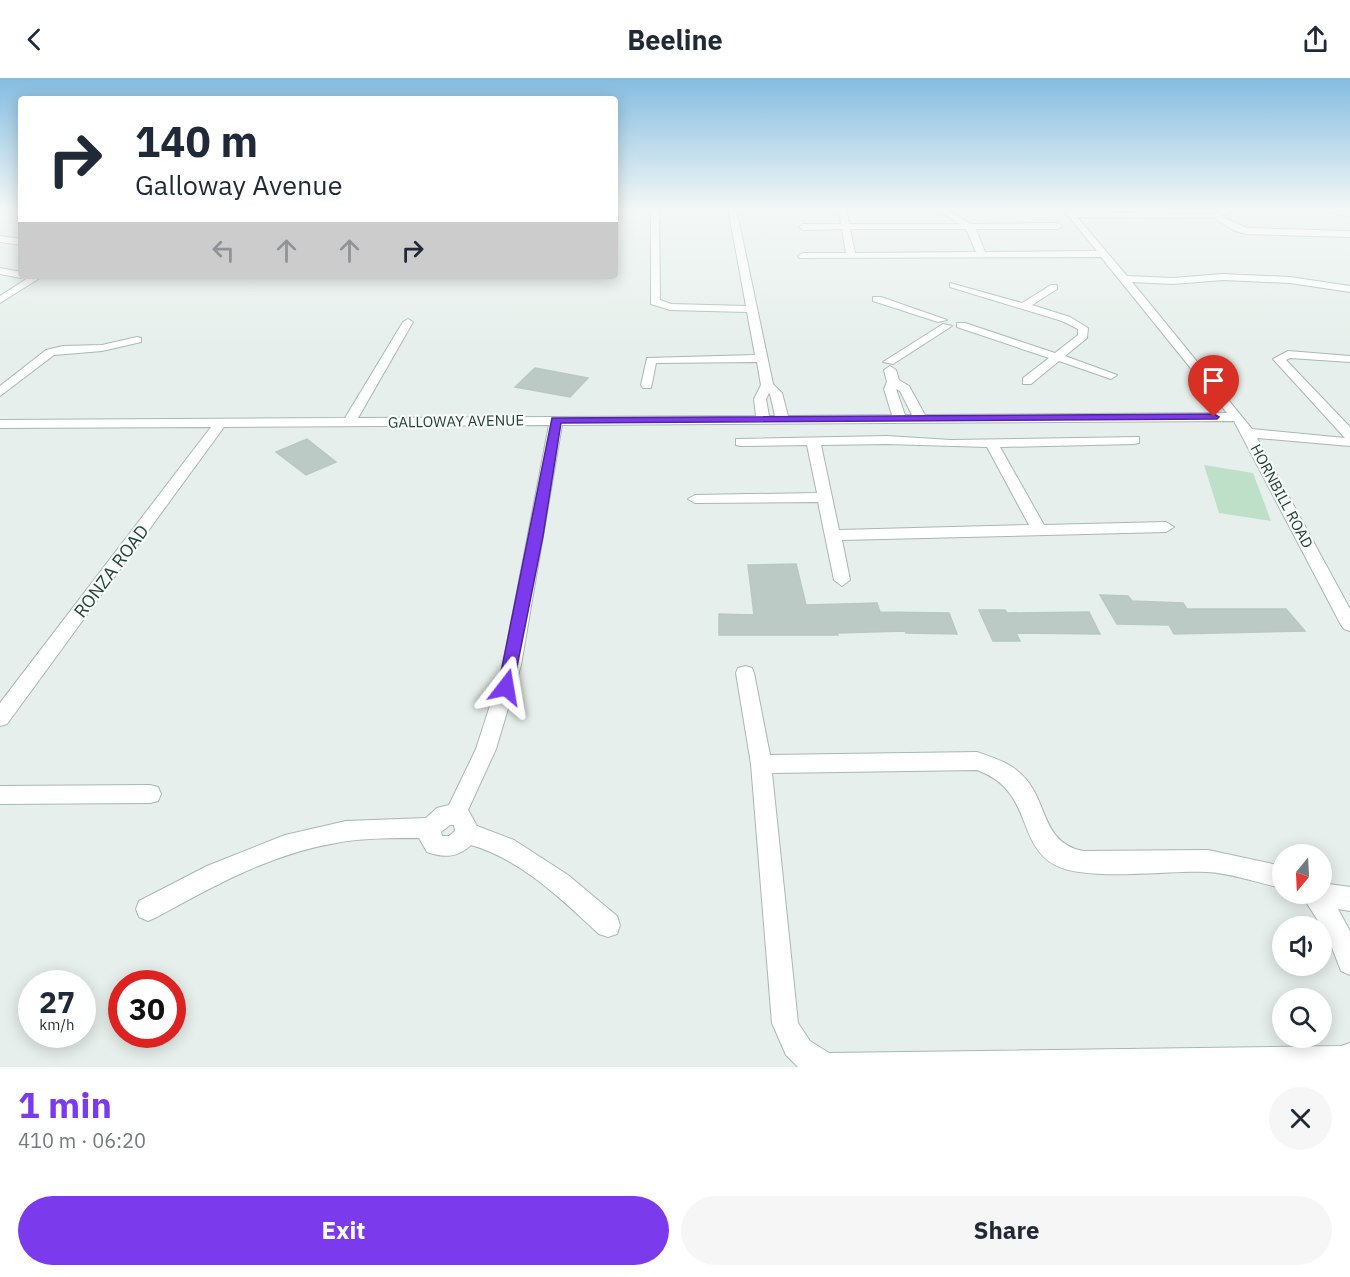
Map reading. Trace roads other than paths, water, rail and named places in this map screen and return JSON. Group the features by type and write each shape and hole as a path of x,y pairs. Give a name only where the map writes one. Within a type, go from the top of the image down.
{"street":[{"path":"655,254 655,302 670,307 753,309"},
{"path":"742,254 767,385 760,399 763,418"},
{"path":"803,256 1085,254"},
{"name":"HORNBILL ROAD","path":"1104,254 1237,417 1350,626"},
{"path":"0,271 18,274"},
{"path":"1125,279 1173,281 1206,277 1253,278 1290,280 1350,289"},
{"path":"0,300 30,279"},
{"path":"953,285 1066,319 1083,328 1083,336 1026,381"},
{"path":"1024,306 1054,287"},
{"path":"877,298 944,323"},
{"path":"899,417 890,389 890,371 944,323 954,319 960,321 961,325 1111,375"},
{"path":"349,422 408,322"},
{"path":"0,392 50,352 63,349 102,348 137,340"},
{"path":"1350,359 1288,354 1279,359 1350,435"},
{"path":"647,385 651,360 762,358"},
{"path":"890,371 905,389 920,417"},
{"path":"767,385 776,393 782,418"},
{"name":"GALLOWAY AVENUE","path":"0,424 899,417 1237,417"},
{"path":"938,417 951,444"},
{"path":"147,909 244,860 311,839 357,830 430,828 429,836 433,843 441,847 451,846 460,841 460,824 512,665 556,420"},
{"name":"RONZA ROAD","path":"0,718 221,422"},
{"path":"1248,434 1350,442"},
{"path":"813,440 842,580"},
{"path":"741,442 813,440 951,444 1134,440"},
{"path":"991,443 1040,531"},
{"path":"695,498 825,497"},
{"path":"833,535 1166,527"},
{"path":"745,673 761,764 785,1023 792,1042 803,1057 829,1067 1030,1066 1341,1060 1350,1057"},
{"path":"761,764 977,761 992,764 1013,778 1021,789 1047,847 1063,859 1083,862 1208,861 1272,875"},
{"path":"0,795 150,794"},
{"path":"460,824 530,861 608,925"},
{"path":"1332,896 1350,899"},
{"path":"1322,904 1343,928 1350,962"}]}
